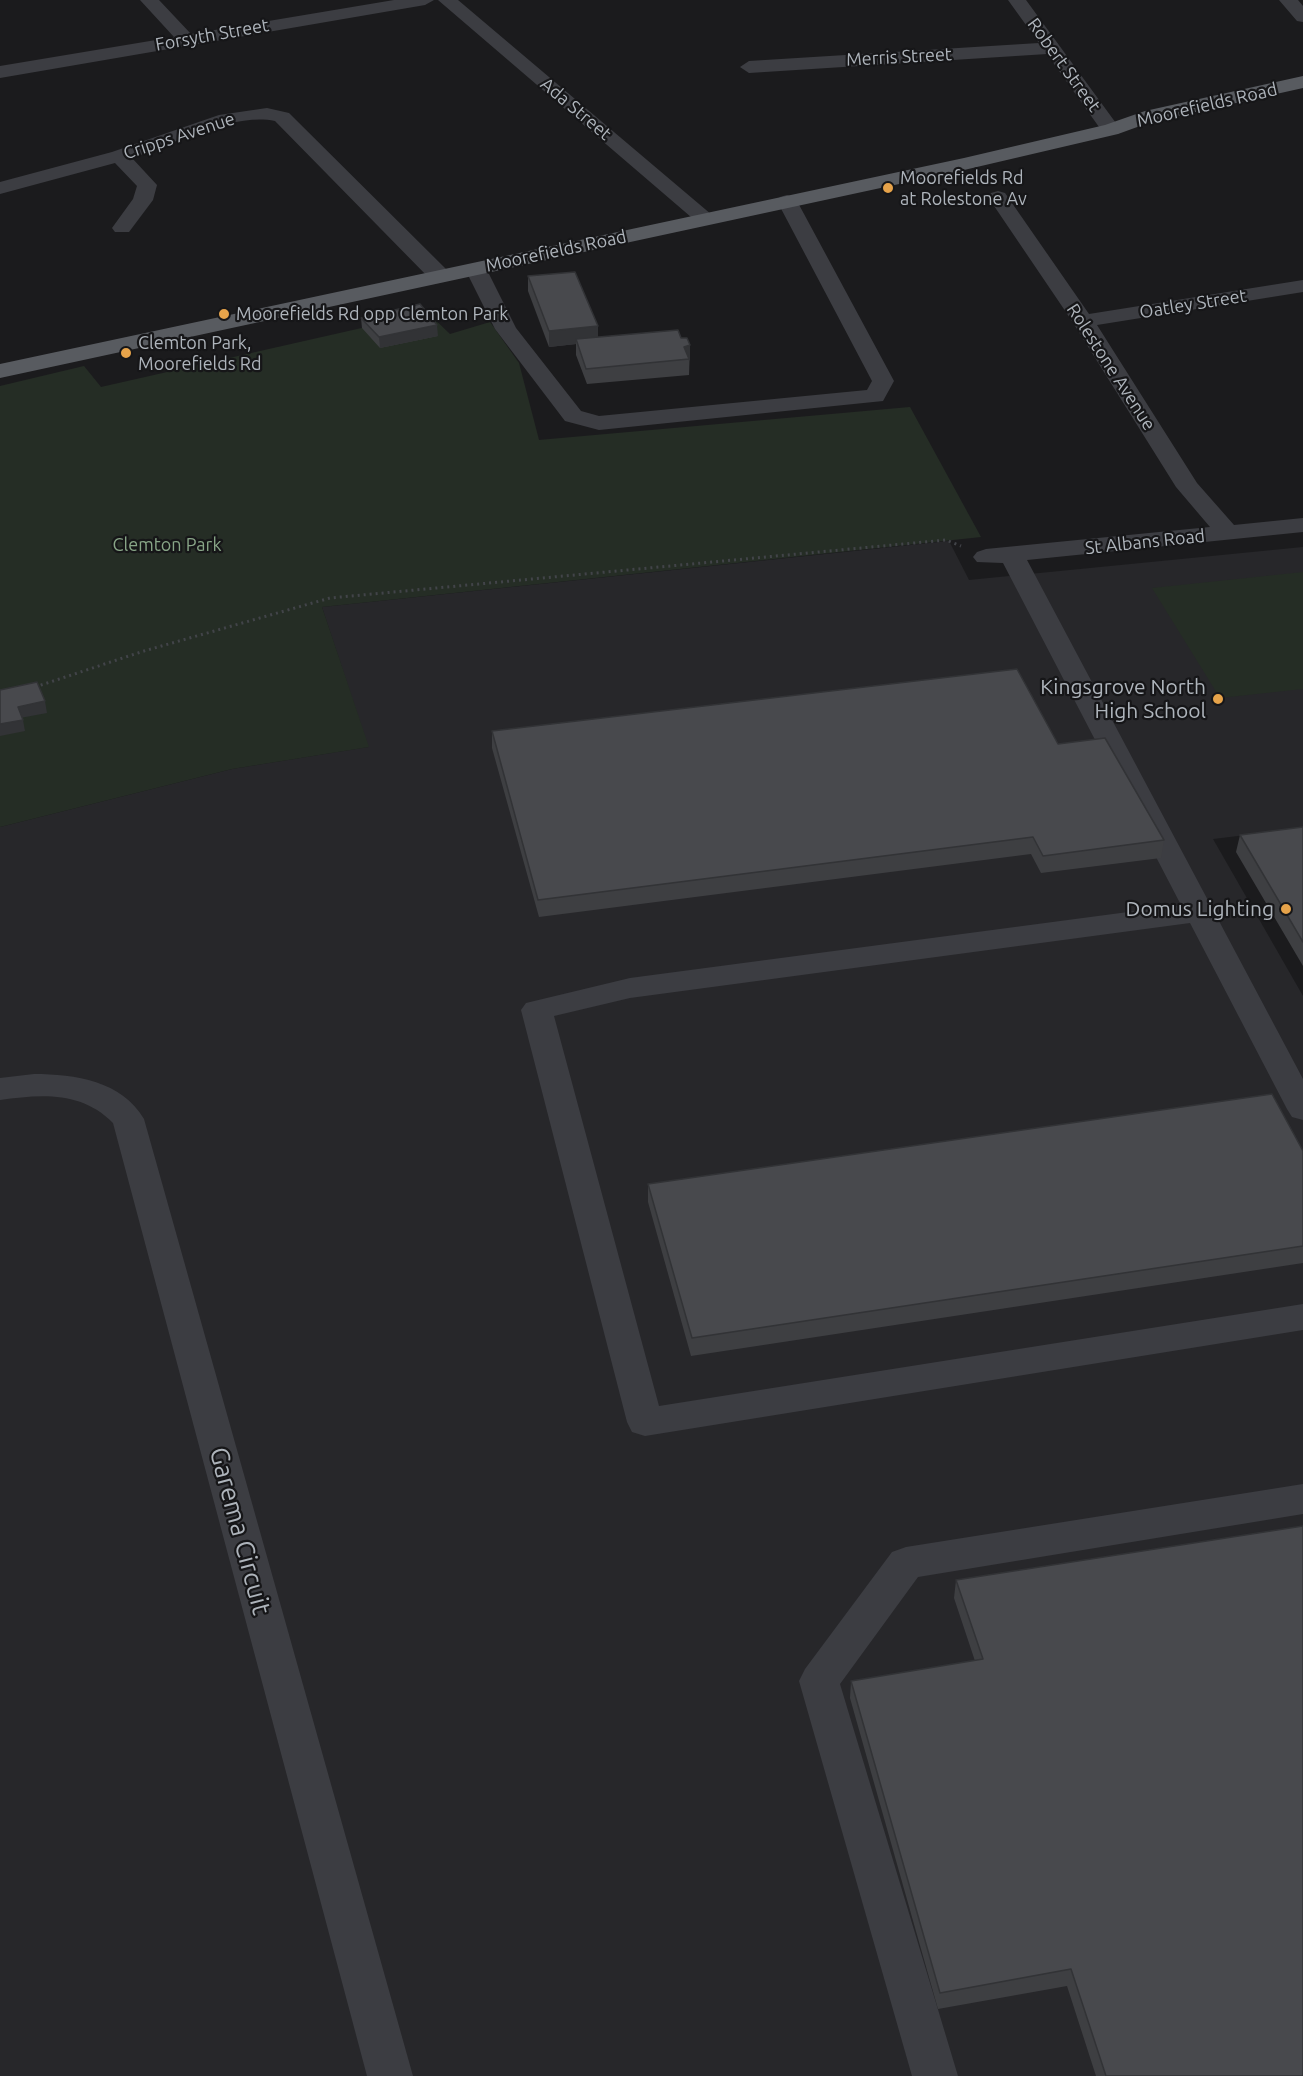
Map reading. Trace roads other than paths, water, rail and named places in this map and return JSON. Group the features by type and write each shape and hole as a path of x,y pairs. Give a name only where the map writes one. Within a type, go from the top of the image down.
{"main road":[{"name":"Moorefields Road","path":"1111,130 1145,117 1303,82"},
{"name":"Moorefields Road","path":"0,371 1111,130 1155,125 1303,92"}],"street":[{"path":"149,0 186,39"},
{"name":"Forsyth Street","path":"0,72 425,0"},
{"name":"Ada Street","path":"447,0 705,219"},
{"name":"Robert Street","path":"1017,0 1111,130"},
{"path":"1288,0 1303,17"},
{"name":"Merris Street","path":"749,67 1050,48"},
{"name":"Cripps Avenue","path":"0,188 119,156 232,118 260,114 279,115 440,276"},
{"path":"119,156 147,185 143,200 122,228"},
{"name":"Rolestone Avenue","path":"998,197 1083,321 1188,487 1227,533"},
{"path":"476,269 506,329 573,416 599,423 875,396 884,381 787,201"},
{"name":"Oatley Street","path":"1083,321 1303,286"},
{"name":"St Albans Road","path":"1199,912 999,556 1303,525"},
{"path":"1303,1109 1199,912 630,988 537,1011 645,1422 1303,1317"},
{"name":"Garema Circuit","path":"0,1089 50,1084 79,1089 117,1105 128,1119 390,2076"},
{"path":"935,2076 819,1681 906,1563 1303,1499"}],"place":[{"name":"Moorefields Rd at Rolestone Av","path":"888,188"},
{"name":"Moorefields Rd opp Clemton Park","path":"224,314"},
{"name":"Clemton Park, Moorefields Rd","path":"126,353"},
{"name":"Kingsgrove North High School","path":"1218,699"},
{"name":"Domus Lighting","path":"1286,909"}],"park label":[{"name":"Clemton Park","path":"167,545"}]}
